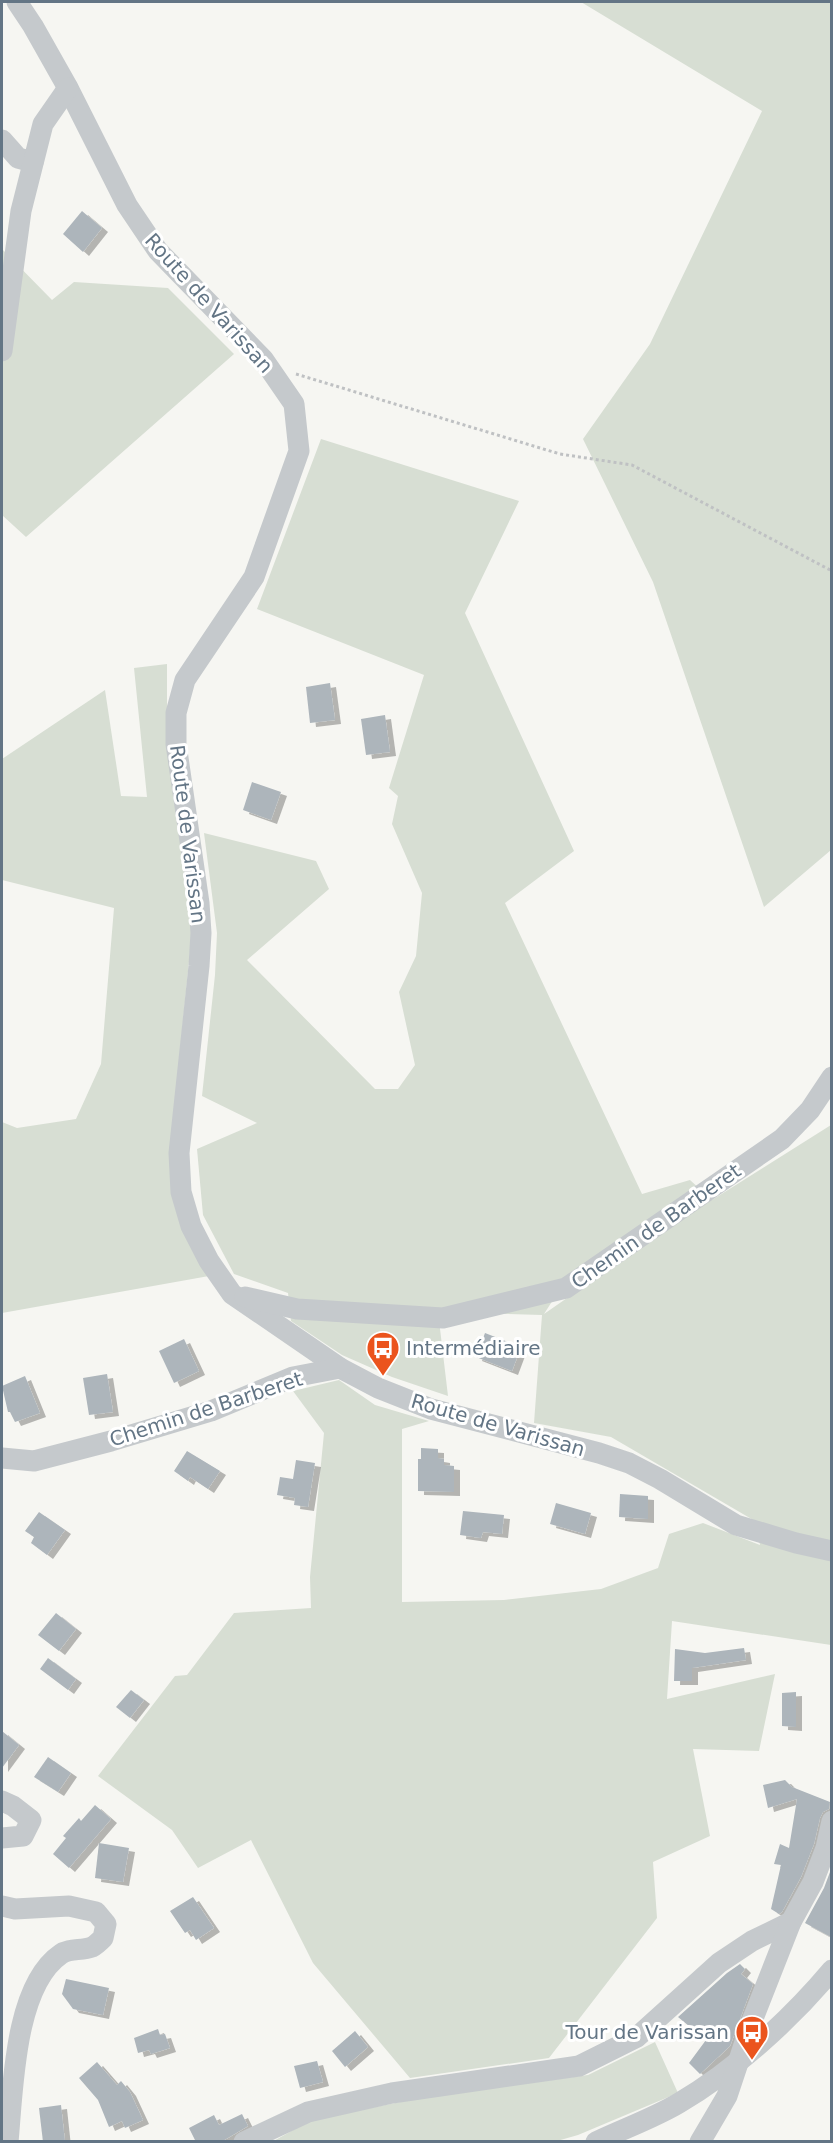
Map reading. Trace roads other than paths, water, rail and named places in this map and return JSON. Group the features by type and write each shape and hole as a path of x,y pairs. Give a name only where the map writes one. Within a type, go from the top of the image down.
{"street":[{"name":"Route de Varissan","path":"17,2 68,88 127,206 158,251 268,366 294,404 299,451 254,577 185,680 176,713 176,744 199,903 201,933 200,966 179,1153 181,1192 191,1226 209,1261 232,1294 340,1368 378,1388 431,1410 599,1453 660,1479 736,1525 831,1551"},
{"path":"2,351 21,211 33,162 43,124 68,88"},
{"path":"2,140 18,158 33,162"},
{"name":"Chemin de Barberet","path":"232,1294 297,1309 442,1318 566,1288 782,1139 810,1110 831,1077"},
{"name":"Chemin de Barberet","path":"2,1458 34,1461 111,1441 211,1411 293,1377 340,1368"},
{"path":"2,1801 13,1806 31,1820 23,1836 2,1838"},
{"path":"700,2142 727,2096 752,2021 791,1922 813,1882 826,1848 831,1821"},
{"path":"2,1906 15,1909 69,1906 96,1912 106,1924 103,1938 93,1947 63,1952 48,1965 36,1986 19,2032 8,2142"},
{"path":"244,2142 308,2112 392,2093 579,2066 637,2037 719,1963 752,1941 791,1922"},
{"path":"596,2142 679,2103 740,2060 817,1987 831,1970"}],"place":[{"name":"Intermédiaire","path":"383,1377"},
{"name":"Tour de Varissan","path":"752,2061"}]}
